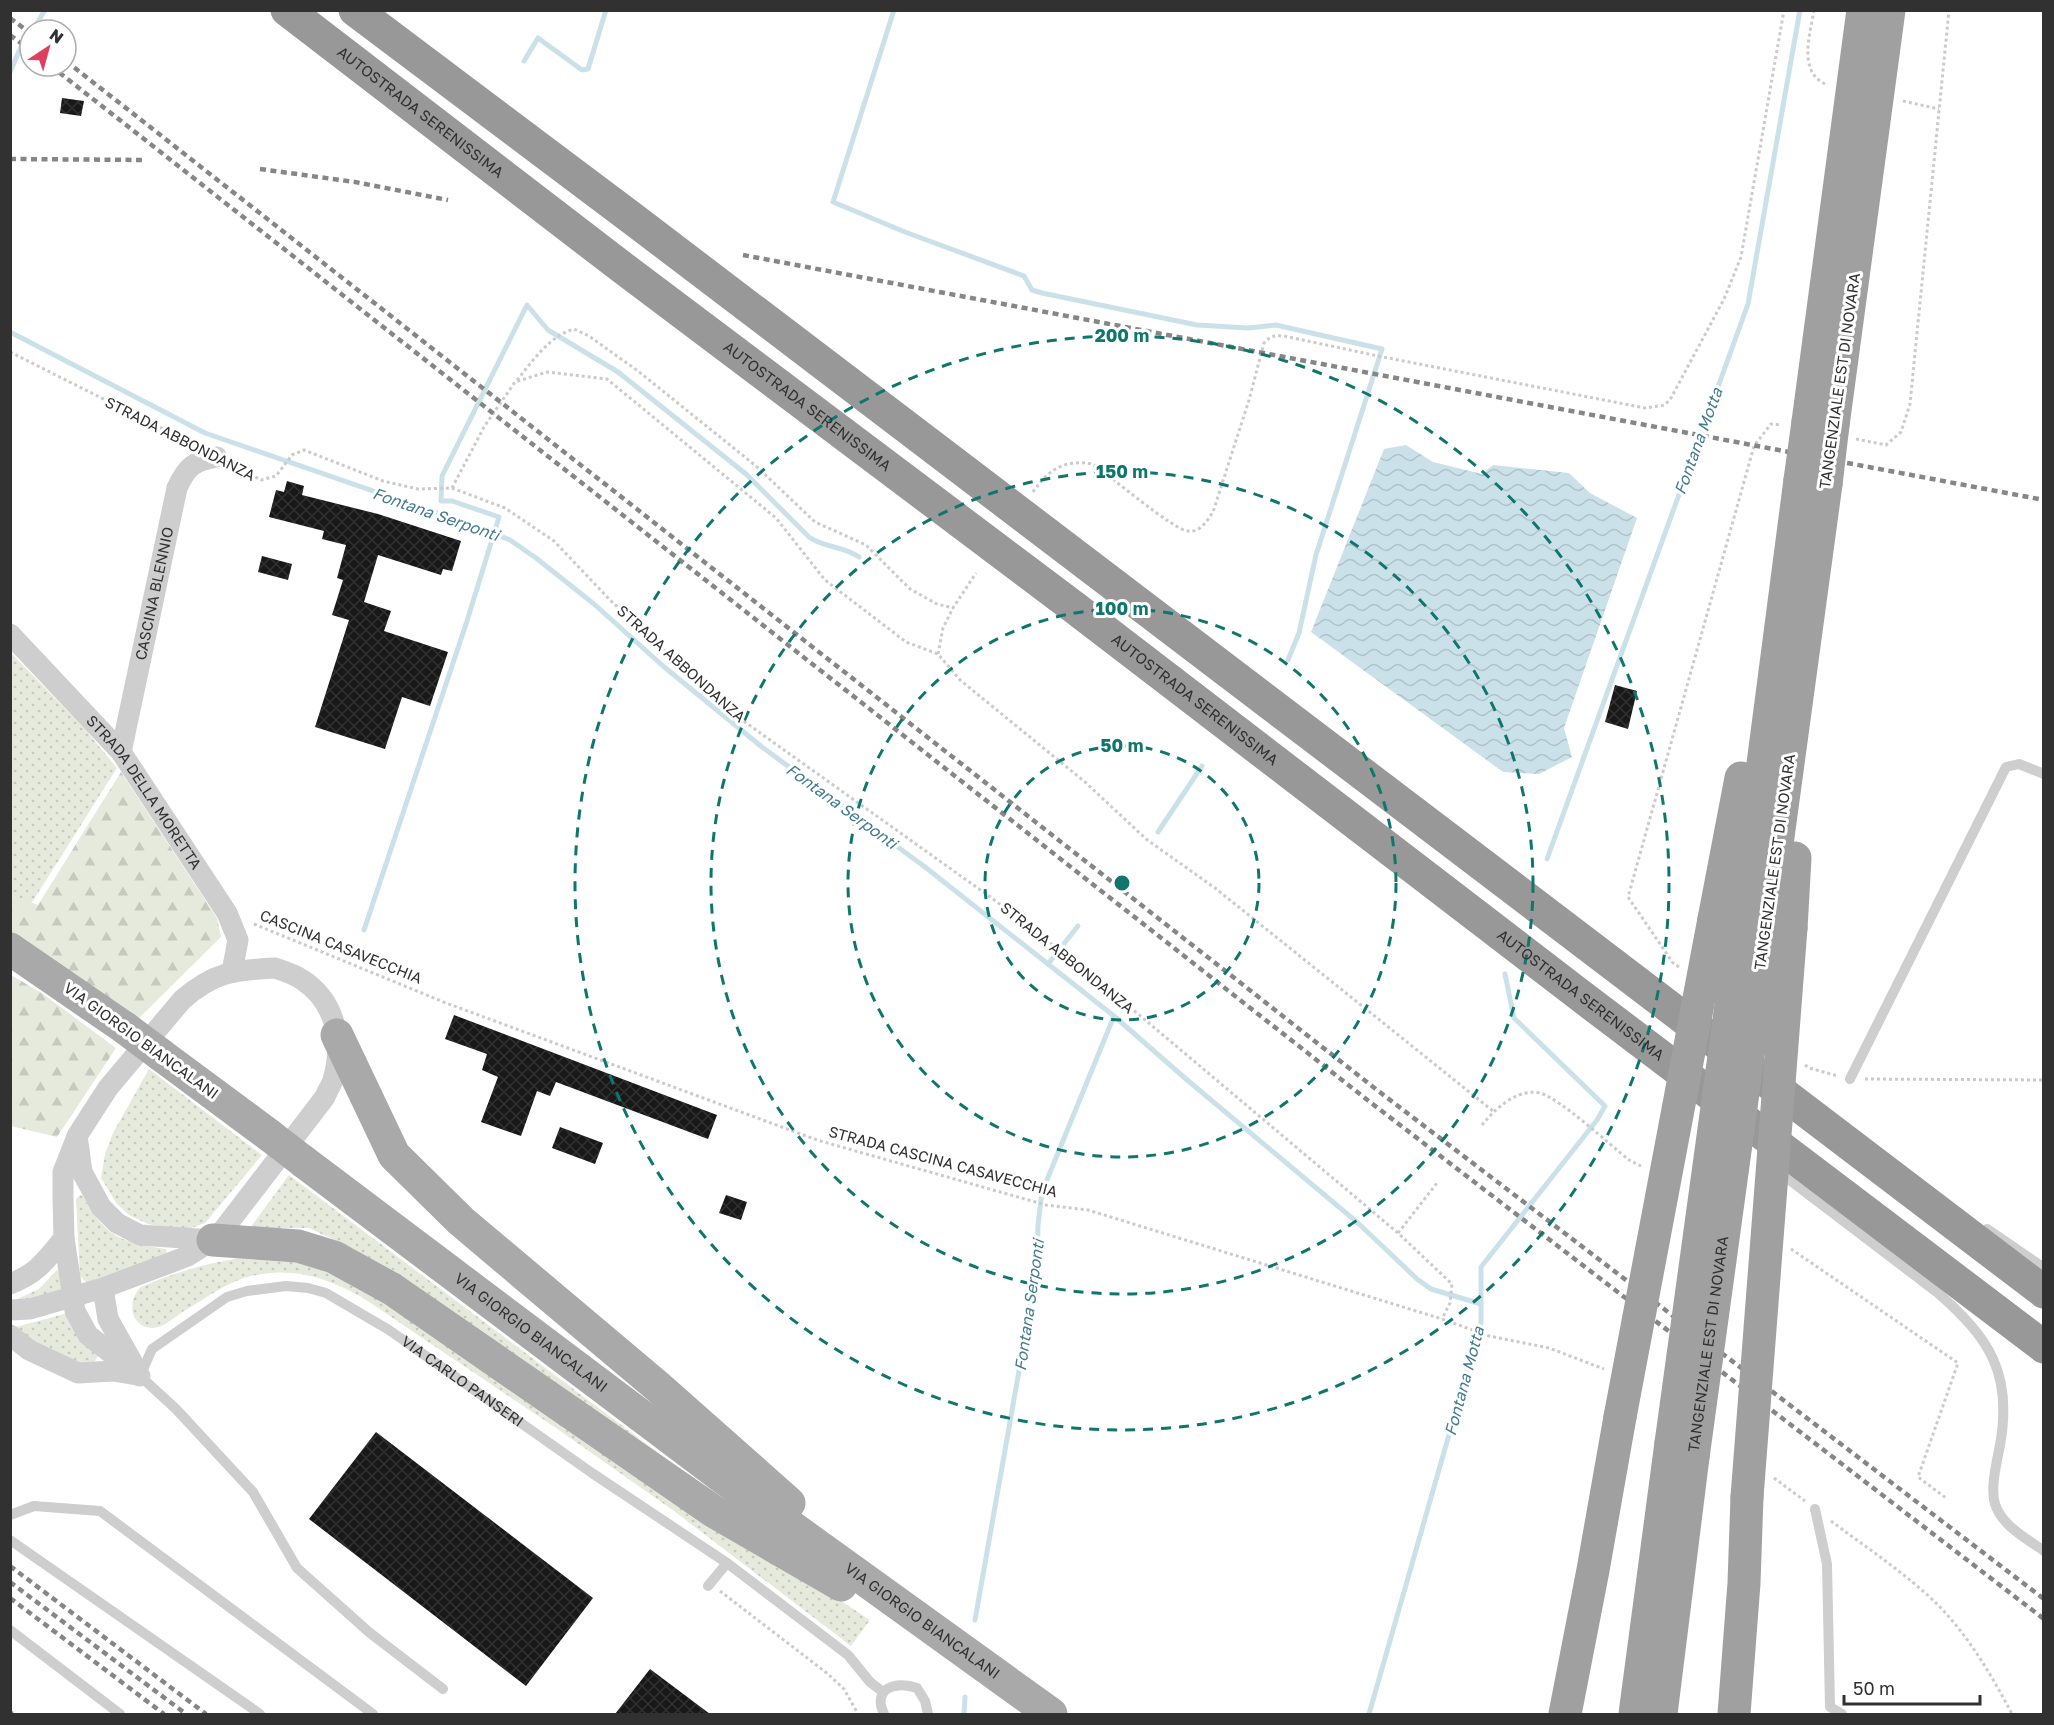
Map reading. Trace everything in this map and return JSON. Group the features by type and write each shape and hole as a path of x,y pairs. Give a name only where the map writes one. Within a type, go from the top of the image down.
{"highway":[{"name":"AUTOSTRADA SERENISSIMA","path":"287,10 632,276 1075,608 2043,1347"},
{"path":"355,10 2043,1292"},
{"name":"TANGENZIALE EST DI NOVARA","path":"1832,429 1863,10"},
{"name":"TANGENZIALE EST DI NOVARA","path":"1635,1714 1682,1450 1813,482 1832,429 1889,10"},
{"path":"1564,1714 1593,1570 1620,1417 1753,924 1799,596"},
{"path":"1734,1714 1748,1497 1753,924"},
{"name":"TANGENZIALE EST DI NOVARA","path":"1661,1714 1682,1450"}],"main road":[{"name":"VIA GIORGIO BIANCALANI","path":"10,949 125,1028 725,1479 1051,1714"},
{"path":"338,1035 394,1155 460,1221 657,1386 795,1508 986,1667"},
{"path":"213,1240 298,1246 334,1257 392,1289 713,1511 986,1667"}],"street":[{"name":"CASCINA BLENNIO","path":"121,752 177,488 184,472 199,460 217,457"},
{"name":"STRADA DELLA MORETTA","path":"10,634 121,752 227,913 238,940 232,972"},
{"path":"10,1310 30,1309 73,1298 103,1288 188,1256 220,1234 325,1097 333,1080 338,1035 334,1018 322,997 301,979 275,968 245,969 219,975 195,989 182,1000 108,1088 77,1136 63,1172 64,1238 73,1298 75,1311 88,1335 140,1376"},
{"path":"77,1136 82,1172 101,1207 117,1223 140,1234 213,1240"},
{"path":"10,1284 28,1277 38,1269 64,1238"},
{"path":"103,1288 108,1319 140,1376"},
{"path":"10,1335 30,1350 78,1373 113,1371 140,1376"}],"lane":[{"path":"1850,1079 2006,767 2019,764 2043,774"},
{"path":"1581,996 1658,1069"},
{"path":"1676,1085 1693,1101"},
{"path":"1701,1109 1718,1126 1745,1146"},
{"path":"1840,1137 1941,1199"},
{"path":"1763,1160 1938,1293 1962,1315 1985,1342 1998,1371 2003,1398 2003,1429 1994,1476 1995,1503 2008,1526 2043,1551"},
{"path":"1980,1224 2043,1268"},
{"name":"VIA CARLO PANSERI","path":"140,1376 152,1349 227,1297 262,1288 286,1286 308,1288 326,1293 389,1330 592,1473 727,1563 848,1655 870,1682 883,1692"},
{"path":"140,1376 176,1409 253,1492 297,1568 370,1633 443,1689"},
{"path":"10,1515 34,1506 100,1511 374,1714"},
{"path":"1815,1509 1827,1564 1830,1707 1842,1714"},
{"path":"10,1540 260,1714"},
{"path":"709,1585 727,1563"},
{"path":"10,1630 120,1714"},
{"path":"884,1714 879,1703 883,1692 899,1684 917,1688 926,1701 928,1714"}],"path":[{"path":"1032,494 1047,475 1061,466 1077,462 1092,464 1170,522 1186,531 1197,531 1207,523 1213,512 1252,391 1260,353 1268,337 1284,336 1645,408 1665,405 1671,398 1724,299 1741,257 1784,10"},
{"path":"1814,10 1807,50 1809,63 1813,74 1820,82 1830,86"},
{"path":"1832,429 1886,445 1901,432 1910,404 1949,10"},
{"path":"1900,101 1939,109"},
{"path":"452,488 484,427 515,382 552,341 564,332 574,329 589,336 638,372 756,466 815,522 866,545 910,589 937,604 953,608"},
{"name":"STRADA ABBONDANZA","path":"10,352 261,480 276,476 292,455 304,450 383,481 418,489 452,488 505,508 554,541 610,600 728,710 993,899 1065,955 1398,1233 1452,1284 1450,1303 1442,1319"},
{"path":"515,382 548,372 607,379 776,518 825,580 906,642 938,654 960,680 1085,782 1156,847 1215,888 1493,1111"},
{"path":"938,654 943,627 976,573"},
{"name":"CASCINA CASAVECCHIA","path":"227,913 446,1003"},
{"name":"STRADA CASCINA CASAVECCHIA","path":"446,1003 817,1140 1046,1205 1088,1210 1442,1319"},
{"path":"1482,1125 1493,1111 1521,1094 1539,1093 1556,1101 1596,1134"},
{"path":"1398,1233 1437,1184"},
{"path":"1788,1247 1958,1363 1918,1477 1946,1498"},
{"path":"1442,1319 1485,1334"},
{"path":"709,1585 828,1674 843,1689 858,1714"}],"green space":[{"path":"10,652 84,728 117,768 31,904 11,895"},
{"path":"121,772 217,918 221,937 136,1021 11,936 10,895 38,905"},
{"path":"11,975 43,994 116,1048 57,1137 11,1126"},
{"path":"149,1069 262,1155 205,1223 189,1229 148,1224 129,1215 117,1204 101,1178 105,1154 113,1133"},
{"path":"289,1175 693,1479 354,1249 309,1228 250,1228"},
{"path":"80,1195 99,1221 116,1236 137,1244 166,1249 167,1255 88,1284 80,1276 76,1199"},
{"path":"267,1255 342,1273 870,1620 851,1646 674,1511 556,1428 363,1298 335,1284 291,1273 260,1274 228,1285 161,1326 152,1328 144,1326 135,1318 132,1305 141,1287 202,1266"},
{"path":"57,1270 63,1293 33,1301 17,1299 39,1289"},
{"path":"68,1313 98,1356 92,1366 60,1358 12,1328"}],"water":[{"path":"1406,445 1433,462 1482,474 1493,465 1569,473 1590,493 1637,518 1564,728 1572,757 1539,774 1503,772 1311,632 1384,449"}],"building":[{"path":"62,98 84,101 81,116 60,113"},
{"path":"287,481 304,486 302,495 378,514 461,541 452,571 443,569 441,575 378,555 364,602 391,611 384,631 448,652 430,706 402,697 385,749 315,727 349,620 332,615 343,580 337,578 346,545 322,539 324,531 269,517 276,490 284,492"},
{"path":"262,556 292,564 288,580 258,572"},
{"path":"1615,685 1637,691 1628,729 1605,722"},
{"path":"454,1015 717,1115 708,1139 556,1082 550,1096 537,1091 521,1136 481,1122 498,1077 482,1070 487,1054 445,1039"},
{"path":"560,1127 603,1143 595,1164 552,1148"},
{"path":"726,1195 747,1202 741,1220 719,1213"},
{"path":"376,1432 593,1598 526,1686 309,1519"},
{"path":"650,1669 710,1714 615,1714"}],"waterway":[{"name":"Fontana Serponti","path":"40,18 45,10"},
{"path":"524,61 538,38 582,70 588,69 606,10"},
{"path":"894,10 833,202 905,232 1024,276 1032,290 1042,293 1197,325 1248,328 1276,325 1382,349 1316,555 1299,633 1288,660"},
{"name":"Fontana Motta","path":"1547,859 1748,304 1800,10"},
{"name":"Fontana Serponti","path":"10,72 18,54"},
{"path":"364,930 467,621 499,517 452,501 441,501 442,476 527,305 548,330 618,372 746,474 809,537 859,557"},
{"name":"Fontana Serponti","path":"10,332 205,433 510,540 594,604 663,666 762,747 925,867 1114,1016 1042,1192 1038,1225 1037,1269 975,1620"},
{"path":"1158,832 1202,766"},
{"path":"1048,964 1078,926"},
{"name":"Fontana Motta","path":"1369,1714 1481,1323 1481,1267 1597,1120 1605,1106 1514,1018 1505,974"},
{"path":"1114,1016 1358,1223 1417,1279 1431,1289 1481,1304"},
{"name":"Fontana Serponti","path":"964,1714 965,1697"}],"railway":[{"path":"10,18 18,24"},
{"path":"10,35 18,41"},
{"path":"78,70 1377,1090 2044,1599"},
{"path":"66,78 1370,1102 2044,1619"},
{"path":"10,159 146,160"},
{"path":"260,169 355,182 448,200"},
{"path":"743,255 2044,500"},
{"path":"10,1566 206,1714"},
{"path":"10,1582 186,1714"},
{"path":"10,1598 164,1714"}]}
